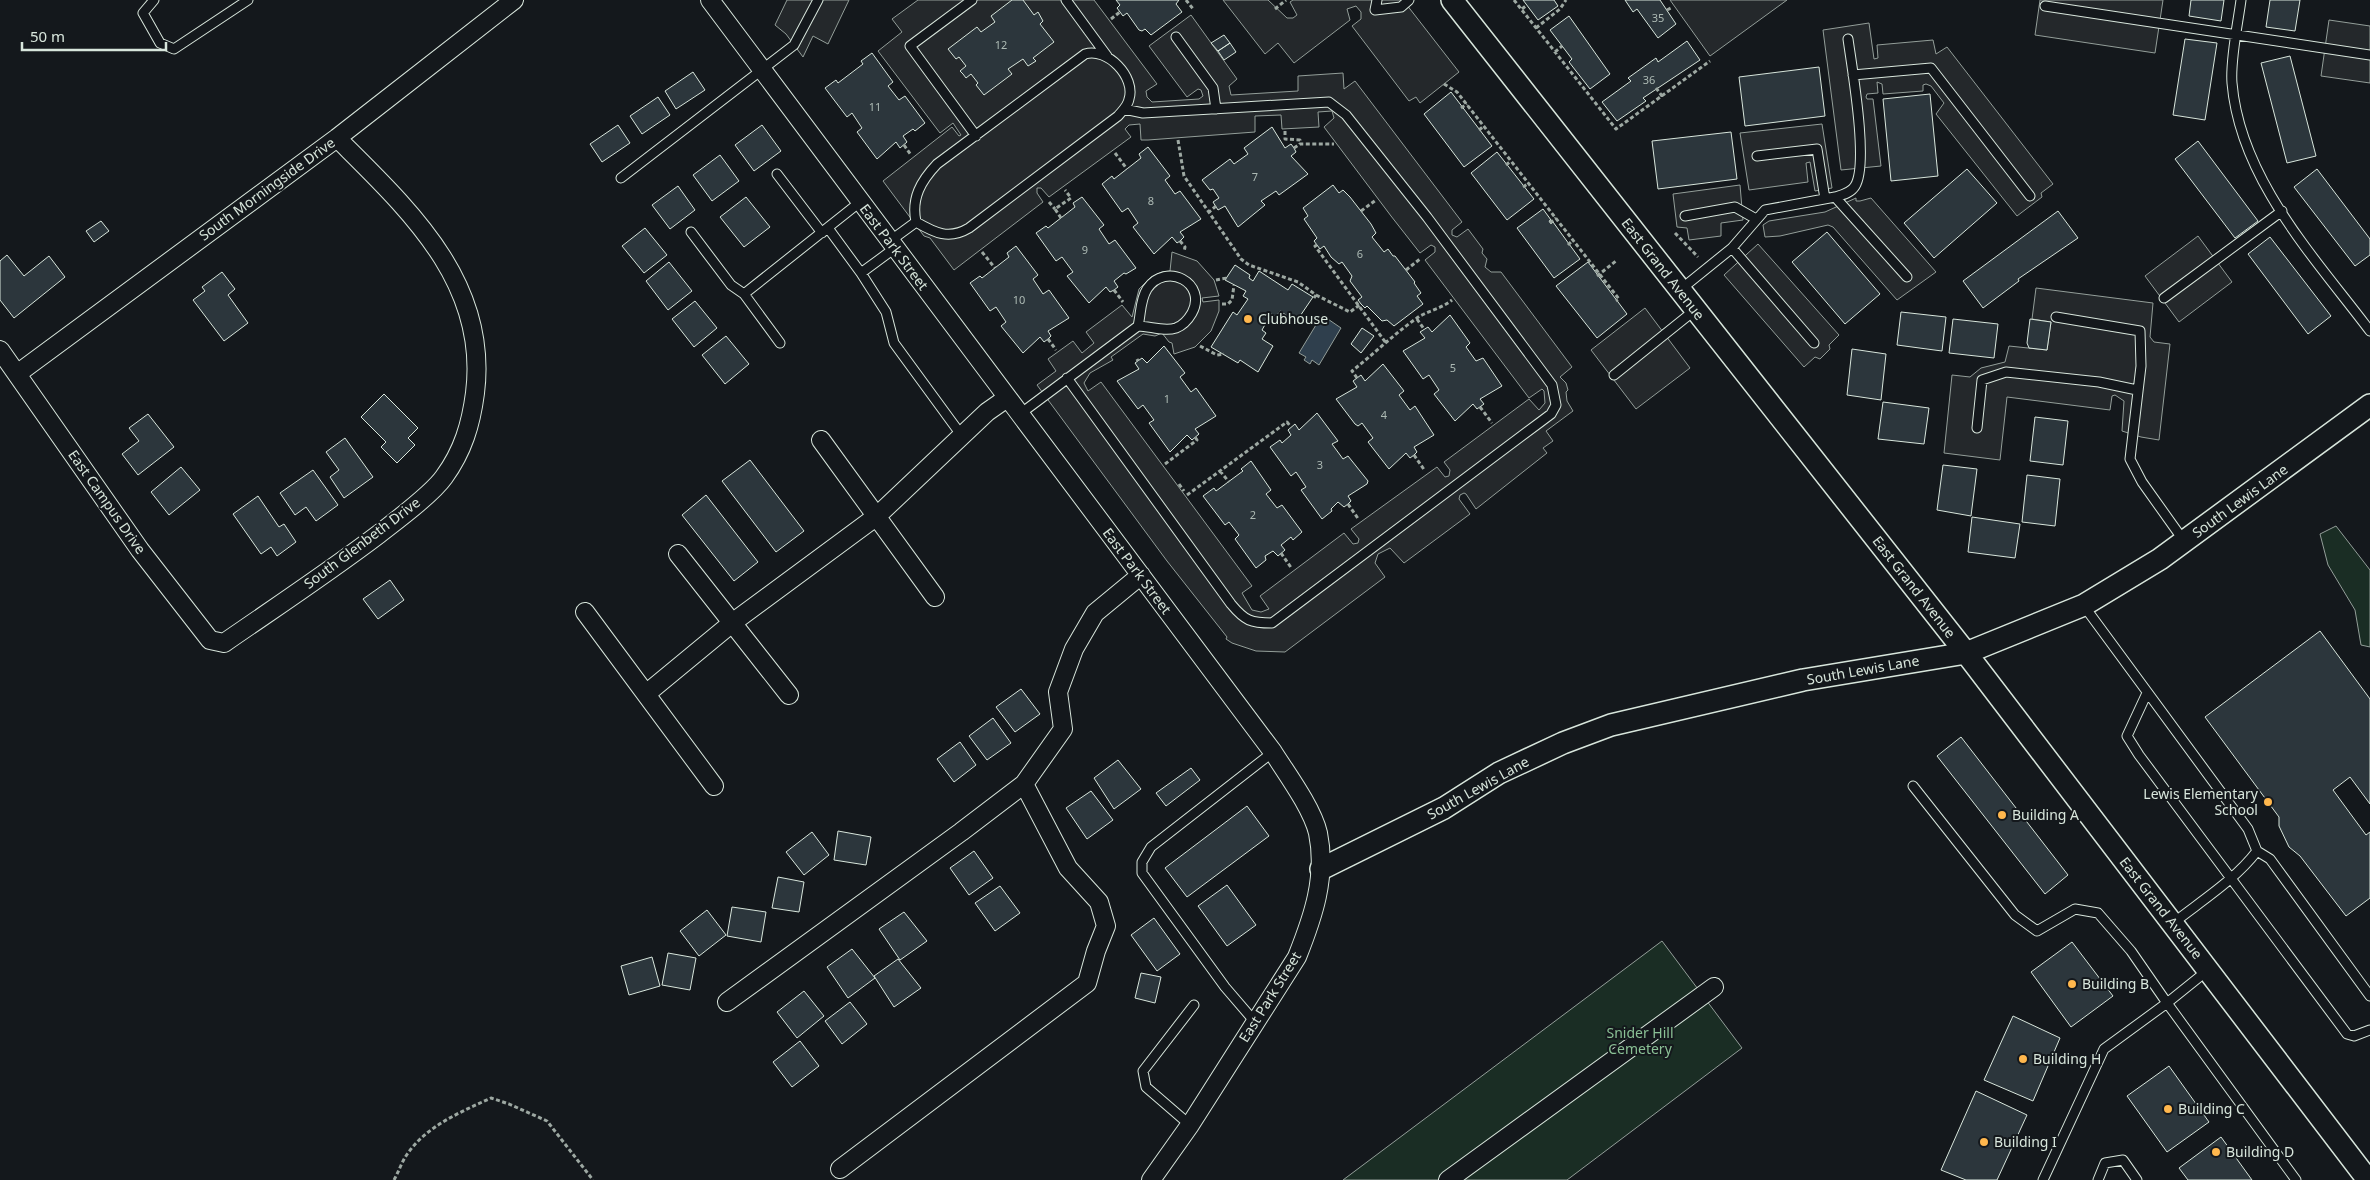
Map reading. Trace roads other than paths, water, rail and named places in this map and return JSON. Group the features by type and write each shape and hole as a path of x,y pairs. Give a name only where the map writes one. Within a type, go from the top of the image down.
{"street":[{"name":"South Morningside Drive","path":"17,374 337,138 514,0"},
{"name":"East Park Street","path":"710,0 1273,752 1299,792 1318,832 1321,869 1318,897 1309,928 1297,957 1190,1125 1151,1180"},
{"name":"East Grand Avenue","path":"1452,0 1966,654 2368,1180"},
{"name":"South Glenbeth Drive","path":"224,643 345,559 400,518 444,478 462,447 472,420 477,375 476,345 470,315 459,285 404,206 337,138"},
{"name":"East Campus Drive","path":"0,350 140,550 210,640 224,643"},
{"path":"646,694 732,623 877,516 987,412 1007,398"},
{"name":"South Lewis Lane","path":"1321,869 1444,808 1499,773 1563,743 1610,724 1802,680 1966,654 2084,605 2160,559 2370,405"},
{"path":"821,440 934,597"},
{"path":"678,554 789,695"},
{"path":"727,1002 1024,784 1063,729 1058,692 1074,649 1095,612 1141,575"},
{"path":"585,612 714,786"},
{"path":"840,1169 1087,983 1096,951 1106,926 1099,902 1068,868 1024,784"},
{"path":"1448,1180 1714,987"}],"lane":[{"path":"154,0 143,13 160,43 174,49 248,0"},
{"path":"622,178 794,45 818,0"},
{"path":"972,0 910,46 976,136"},
{"path":"916,222 946,236 964,232 1124,109 1130,99 1130,87 1121,70 1108,57 1066,0"},
{"path":"1377,0 1375,10 1401,7 1409,0"},
{"path":"2241,0 2232,80 2235,110 2252,159 2282,211 2370,331"},
{"path":"2045,6 2370,55"},
{"path":"1176,37 1213,88 1216,109"},
{"path":"1680,290 1732,248 1765,210 1777,206 1835,197 1846,194 1855,187 1860,174 1860,126 1848,39"},
{"path":"916,222 914,212 915,200 925,177 937,164 1085,54 1098,53 1108,57"},
{"path":"1853,75 1932,68 2030,196"},
{"path":"1067,378 1231,604 1243,618 1256,623 1272,623 1539,424 1551,414 1556,405 1552,385 1427,217 1346,115 1329,102 1143,113 1124,109"},
{"path":"1757,156 1817,149 1825,199"},
{"path":"777,174 861,272 886,312 894,343 962,436"},
{"path":"1835,197 1907,277"},
{"path":"744,294 860,202"},
{"path":"1685,216 1735,207 1756,219"},
{"path":"2164,298 2282,211"},
{"path":"861,272 916,222"},
{"path":"692,232 731,285 744,294 780,343"},
{"path":"1732,248 1814,343"},
{"path":"1020,414 1138,326 1169,329 1188,322 1194,310 1196,299 1192,288 1177,276 1165,275 1154,282 1143,298 1138,326"},
{"path":"1614,375 1695,309"},
{"path":"2056,317 2140,331 2141,366 2130,459 2142,482 2184,541"},
{"path":"1977,428 1982,380 2006,372 2099,382 2137,390"},
{"path":"2084,605 2248,830 2257,851 2270,859 2370,996"},
{"path":"2147,693 2127,736 2139,755 2347,1034 2354,1036 2370,1030"},
{"path":"1255,1022 1224,987 1161,901 1142,873 1142,862 1150,847 1273,752"},
{"path":"1913,786 2015,915 2037,931 2075,909 2098,913 2130,951 2296,1180"},
{"path":"2172,924 2248,863 2257,851"},
{"path":"2043,1180 2104,1049 2209,970"},
{"path":"1190,1125 1146,1087 1143,1071 1194,1005"},
{"path":"2098,1180 2105,1163 2123,1160 2137,1180"}],"water":[{"path":"1322,315 1341,328 1319,365 1312,360 1310,364 1304,360 1306,357 1299,353"}],"place":[{"name":"Clubhouse","path":"1248,319"},
{"name":"Lewis Elementary School","path":"2268,802"},
{"name":"Building A","path":"2002,815"},
{"name":"Building B","path":"2072,984"},
{"name":"Building H","path":"2023,1059"},
{"name":"Building C","path":"2168,1109"},
{"name":"Building I","path":"1984,1142"},
{"name":"Building D","path":"2216,1152"}],"park label":[{"name":"Snider Hill Cemetery","path":"1640,1042"}]}
